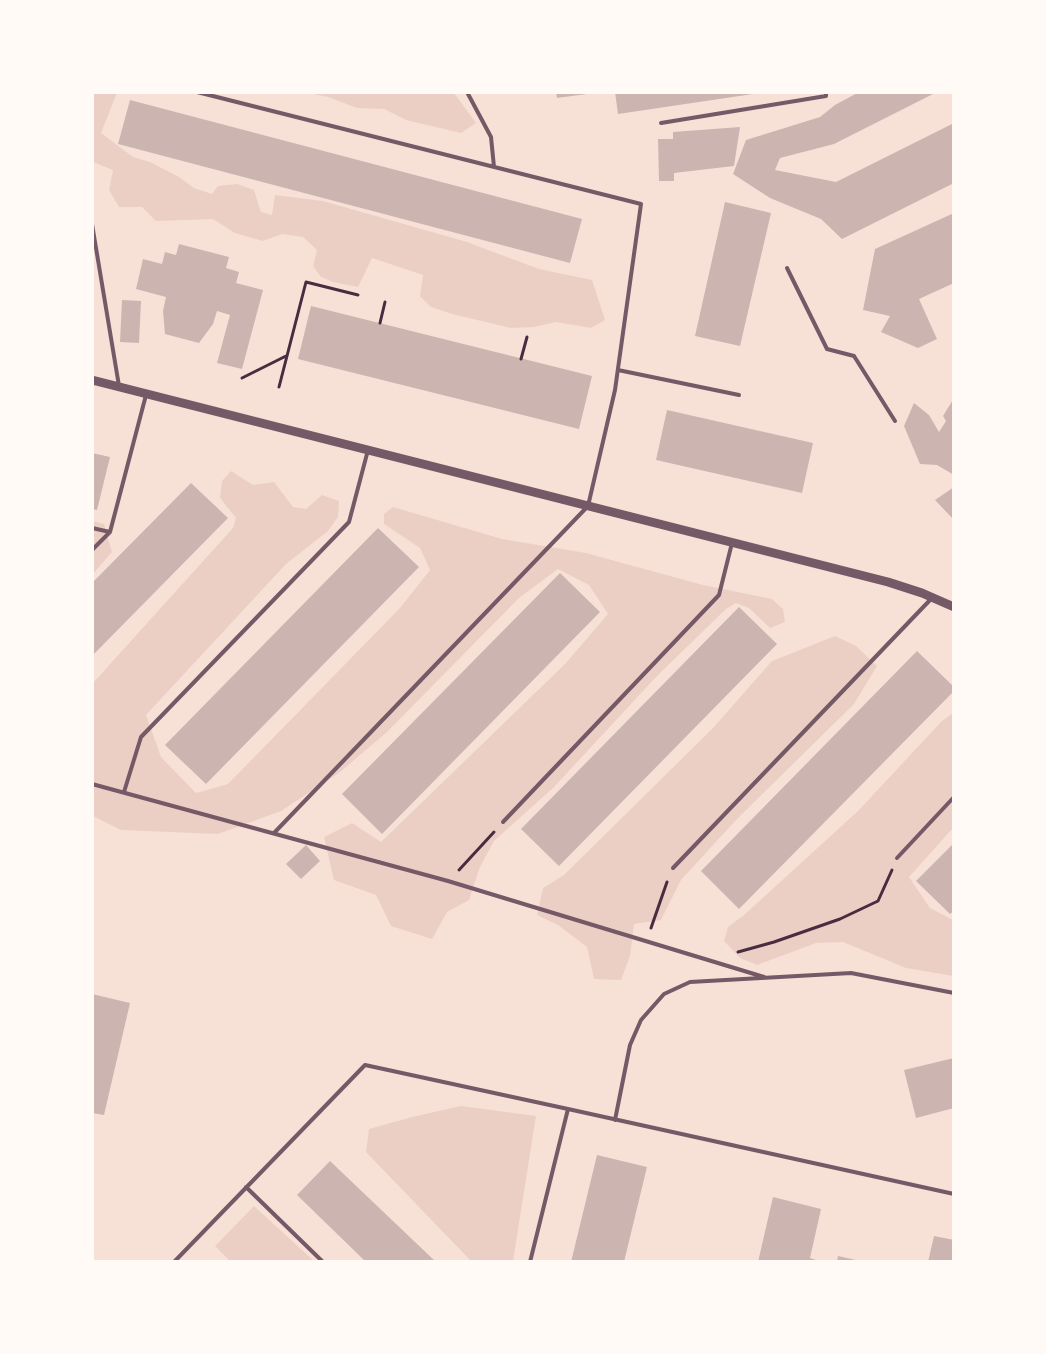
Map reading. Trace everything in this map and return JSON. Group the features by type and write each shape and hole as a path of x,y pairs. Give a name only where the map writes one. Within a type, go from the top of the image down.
{"street":[{"path":"92,380 888,582 954,607"}],"lane":[{"path":"196,92 640,204 615,390 588,506 274,833"},
{"path":"468,92 491,136 494,167"},
{"path":"661,123 826,96 826,92"},
{"path":"92,224 119,386"},
{"path":"787,268 828,350 854,356 895,421"},
{"path":"618,370 739,395"},
{"path":"92,550 110,532 147,393"},
{"path":"124,792 141,737 349,522 368,450"},
{"path":"92,528 110,532"},
{"path":"502,822 719,595 732,543"},
{"path":"673,868 933,598"},
{"path":"92,784 448,881 764,977"},
{"path":"898,858 954,797"},
{"path":"615,1120 630,1045 641,1020 664,994 690,982 851,973 954,993"},
{"path":"174,1262 365,1065 954,1194"},
{"path":"530,1262 568,1109"},
{"path":"246,1187 324,1262"}],"path":[{"path":"279,387 306,282 358,295"},
{"path":"380,323 385,302"},
{"path":"521,359 527,337"},
{"path":"242,378 287,356"},
{"path":"448,881 502,822"},
{"path":"709,960 774,942 840,918 878,901 898,858"},
{"path":"646,941 673,868"}],"shaded area":[{"path":"92,93 117,93 101,133 133,157 150,162 179,177 194,188 212,194 218,186 237,184 254,190 261,212 272,215 275,195 323,201 467,242 539,269 592,280 605,320 591,328 556,322 534,327 511,328 431,307 420,296 423,275 372,258 358,287 333,282 321,277 313,266 317,250 303,237 282,234 263,241 235,233 213,219 156,221 142,207 119,207 109,190 113,170 93,162"},
{"path":"308,93 454,93 476,123 461,133 406,120 384,109 357,108 328,97"},
{"path":"231,471 253,485 274,482 293,507 306,509 322,495 339,501 338,517 328,531 286,564 146,715 161,757 196,793 228,784 400,608 430,570 420,548 384,524 384,514 393,507 502,539 586,553 703,585 772,599 783,609 785,622 770,628 749,608 736,603 726,609 657,676 554,787 494,841 480,867 469,900 447,912 432,939 391,926 376,895 334,880 324,837 352,823 381,842 565,664 608,614 589,585 558,569 519,598 387,732 339,773 281,811 218,834 121,830 93,816 93,683 233,528 236,518 220,498 222,481"},
{"path":"92,521 104,524 112,552 93,574"},
{"path":"835,636 856,646 877,666 854,704 736,820 681,880 661,920 634,924 630,956 621,980 594,979 587,947 558,925 537,915 543,888 564,875 713,728 772,661"},
{"path":"953,713 953,828 909,877 930,908 953,920 953,976 906,968 843,942 816,943 757,965 740,958 724,941 728,927 744,915 858,811 942,721"},
{"path":"461,1106 536,1116 513,1261 471,1261 366,1152 369,1129"},
{"path":"254,1206 314,1261 230,1261 215,1246"}],"building":[{"path":"556,92 587,92 587,94 557,98"},
{"path":"615,92 753,92 753,94 618,114"},
{"path":"859,92 937,92 834,144 780,158 775,170 836,182 954,123 954,183 842,239 821,219 770,198 733,174 746,140 820,117 835,105"},
{"path":"130,100 582,219 570,263 118,144"},
{"path":"740,127 734,166 674,173 674,181 659,181 658,139 673,139 673,132"},
{"path":"725,202 771,213 740,346 695,336"},
{"path":"954,213 954,283 919,299 937,339 918,348 881,332 890,316 863,310 875,249"},
{"path":"179,244 229,257 226,268 239,272 236,283 263,290 242,369 217,363 230,315 217,311 213,324 199,343 165,334 163,311 166,297 136,289 143,259 162,264 165,252 176,255"},
{"path":"122,300 141,301 139,343 120,342"},
{"path":"311,306 592,376 579,429 298,359"},
{"path":"954,398 954,475 937,465 920,464 904,426 914,403 929,415 939,432 946,421 943,416"},
{"path":"667,410 813,443 802,493 656,460"},
{"path":"92,453 110,457 97,510 92,509"},
{"path":"191,483 228,518 92,656 92,583"},
{"path":"954,487 954,520 935,500"},
{"path":"378,528 419,567 206,784 165,745"},
{"path":"560,573 600,612 382,834 342,794"},
{"path":"739,607 777,644 559,866 521,829"},
{"path":"917,651 954,687 954,691 739,909 701,871"},
{"path":"954,843 954,911 950,914 916,881"},
{"path":"306,845 320,861 301,879 286,864"},
{"path":"92,994 130,1003 104,1115 92,1113"},
{"path":"954,1058 954,1108 916,1118 904,1070"},
{"path":"597,1155 647,1167 624,1262 571,1262"},
{"path":"330,1161 436,1262 366,1262 297,1195"},
{"path":"773,1197 821,1209 810,1258 822,1262 758,1262"},
{"path":"934,1236 954,1240 954,1262 928,1262"},
{"path":"838,1256 860,1261 860,1262 837,1262"}]}
